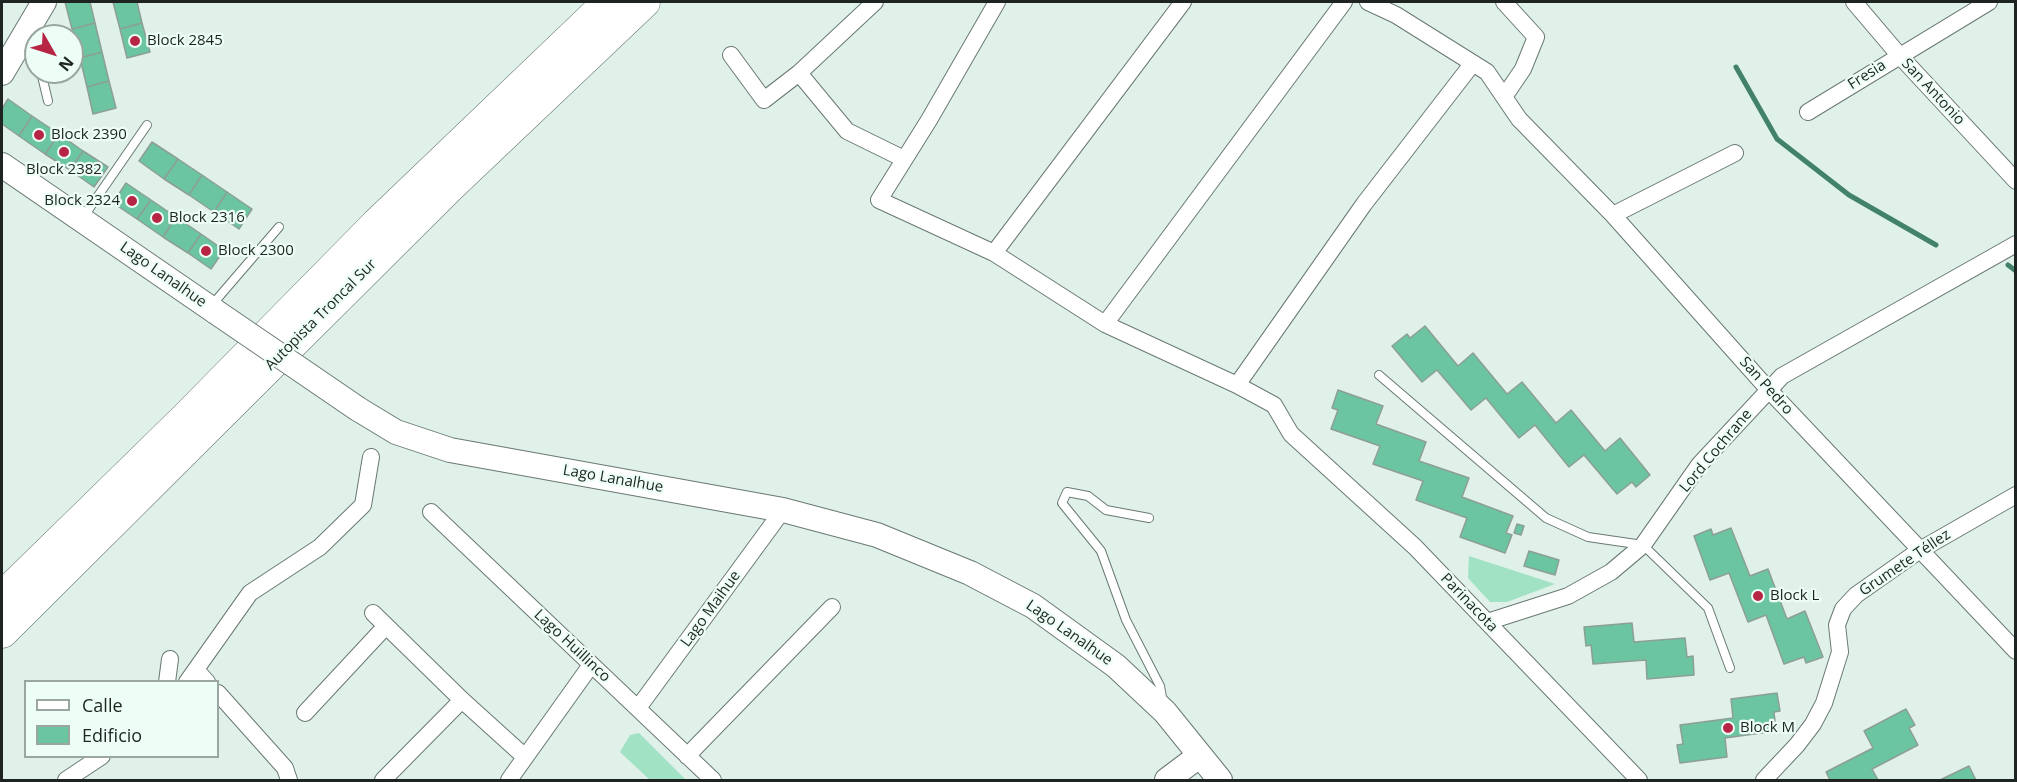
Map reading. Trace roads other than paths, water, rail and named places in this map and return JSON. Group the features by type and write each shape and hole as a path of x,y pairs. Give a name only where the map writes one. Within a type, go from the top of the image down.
{"highway":[{"name":"Autopista Troncal Sur","path":"2,598 187,417 377,224 609,2"},
{"name":"Autopista Troncal Sur","path":"2,632 449,187 644,2"}],"main road":[{"path":"36,24 44,2"},
{"path":"2,74 24,56"},
{"name":"Lago Lanalhue","path":"2,165 358,409 396,432 450,450 783,510 877,536 1002,589 1090,645 1165,712 1220,780"},
{"path":"1167,780 1199,756"}],"street":[{"path":"731,55 765,100 799,73 875,2"},
{"path":"799,73 847,131 904,159 997,2"},
{"path":"994,253 1183,2"},
{"path":"1105,324 1344,2"},
{"name":"San Pedro","path":"1368,2 1396,15 1487,72 1519,118 1613,215 1768,389 2016,651"},
{"path":"1503,2 1536,37 1523,69 1504,97"},
{"name":"San Antonio","path":"1854,2 1899,55 2016,181"},
{"name":"Fresia","path":"1808,112 1989,2"},
{"path":"1237,385 1364,204 1473,63"},
{"path":"1613,215 1735,153"},
{"name":"Parinacota","path":"904,159 879,200 994,253 1105,324 1237,385 1274,405 1291,434 1415,547 1639,780"},
{"name":"Lord Cochrane","path":"1487,622 1568,596 1611,572 1643,545 1700,465 1782,376 2016,244"},
{"path":"197,678 250,593 320,547 363,505 371,457"},
{"name":"Grumete Téllez","path":"1764,780 1797,745 1824,704 1840,651 1837,625 1843,609 1856,595 1920,550 2016,495"},
{"name":"Lago Maihue","path":"638,708 783,510"},
{"name":"Lago Huillinco","path":"431,512 713,780"},
{"path":"687,756 832,607"},
{"path":"373,613 462,700 525,757"},
{"path":"305,713 385,627"},
{"path":"167,680 170,659"},
{"path":"509,780 591,665"},
{"path":"219,694 285,768 289,780"},
{"path":"383,780 462,700"},
{"path":"66,780 99,758"}],"lane":[{"path":"44,84 48,101"},
{"path":"81,219 147,125"},
{"path":"213,310 279,227"},
{"path":"1379,375 1546,518 1588,537 1643,545 1708,609 1730,668"},
{"path":"1149,518 1106,510 1088,496 1067,492 1062,503 1101,551 1126,620 1160,686 1165,712"}],"waterway":[{"path":"1736,67 1777,139 1849,195 1936,245"},
{"path":"2008,265 2016,271"}],"place":[{"name":"Block 2845","path":"135,41"},
{"name":"Block 2390","path":"39,135"},
{"name":"Block 2382","path":"64,152"},
{"name":"Block 2324","path":"132,201"},
{"name":"Block 2316","path":"157,218"},
{"name":"Block 2300","path":"206,251"},
{"name":"Block L","path":"1758,596"},
{"name":"Block M","path":"1728,728"}]}
